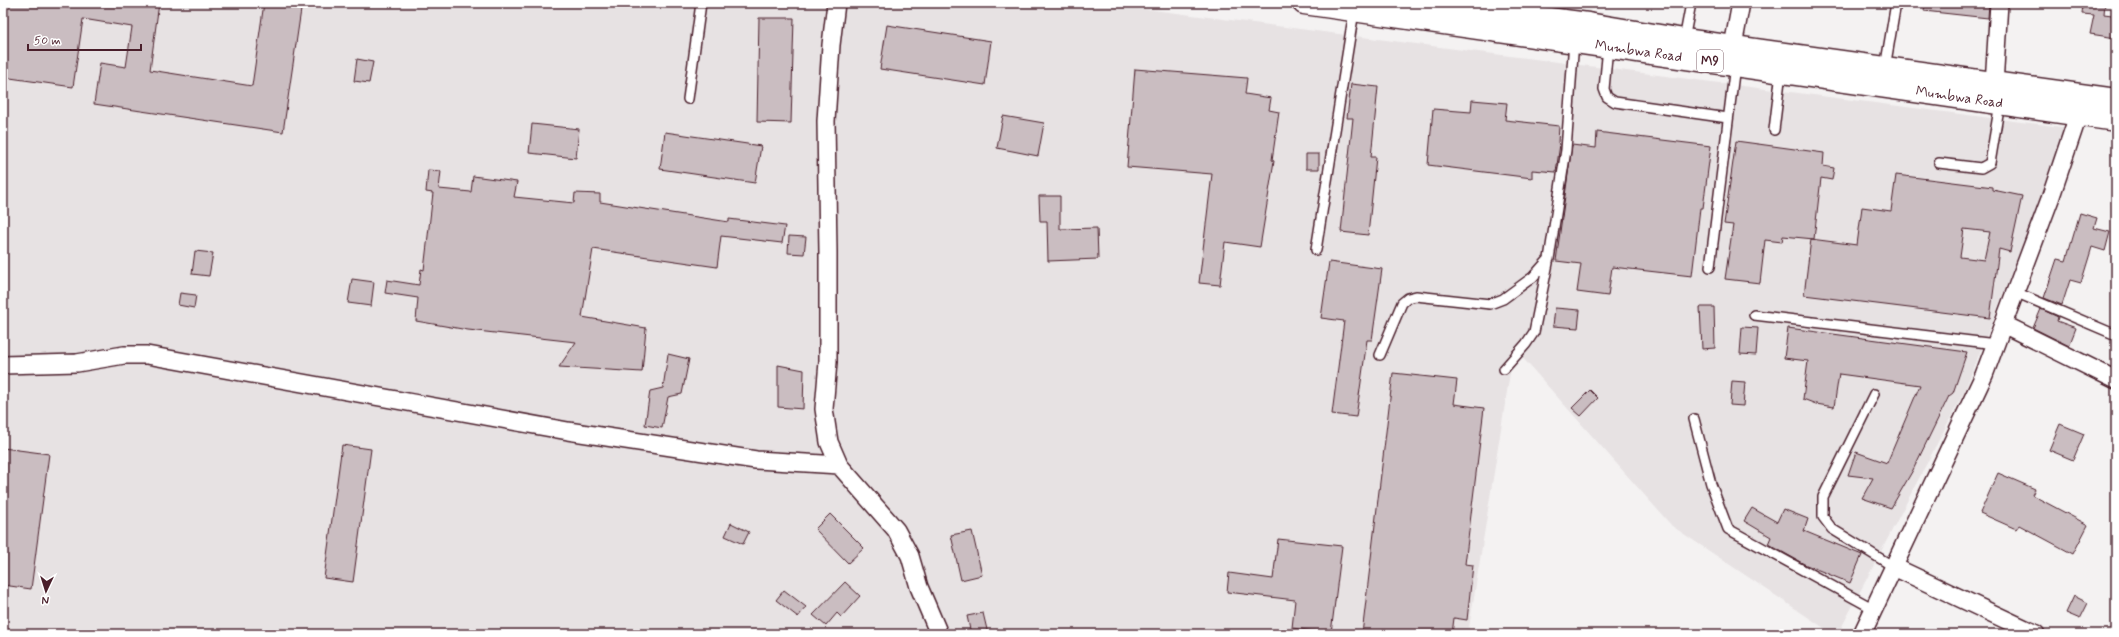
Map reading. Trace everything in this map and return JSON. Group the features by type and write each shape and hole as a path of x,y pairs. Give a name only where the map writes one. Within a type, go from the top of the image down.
{"main road":[{"name":"Mumbwa Road","path":"1304,3 1406,8 1435,4 1588,24 1684,40 1782,71 1913,81 2082,105 2116,120"},
{"name":"Mumbwa Road","path":"1363,7 1608,46 1885,68 1913,81"},
{"name":"Mumbwa Road","path":"2082,105 2116,100"}],"street":[{"path":"836,3 831,45 826,121 828,362 824,409 829,442 839,465 896,530 910,556 919,587 939,634"},
{"path":"1734,55 1741,3"},
{"path":"1997,93 1999,3"},
{"path":"1862,634 1984,375 2082,105"},
{"path":"2003,324 2116,380"},
{"path":"3,365 77,363 124,355 147,355 568,431 756,460 839,465"},
{"path":"1894,567 2036,634"}],"lane":[{"path":"688,99 701,3"},
{"path":"1684,40 1691,3"},
{"path":"1885,68 1896,3"},
{"path":"1316,250 1363,7"},
{"path":"1504,369 1526,344 1534,332 1549,259 1566,150 1574,41"},
{"path":"1608,46 1604,89 1606,97 1615,102 1728,118"},
{"path":"1710,267 1734,55"},
{"path":"1774,130 1782,71"},
{"path":"1939,163 1982,168 1990,163 1997,93"},
{"path":"1380,355 1402,303 1408,298 1416,296 1490,304 1504,299 1533,277 1549,259"},
{"path":"2015,292 2116,335"},
{"path":"1754,315 1996,344"},
{"path":"1874,394 1823,497 1822,517 1832,529 1894,567"},
{"path":"1694,418 1711,484 1728,529 1874,609"}],"shaded area":[{"path":"3,3 1099,3 2069,128 1965,390 1838,634 1833,634 1672,526 1514,348 1468,634 3,634"}],"building":[{"path":"3,3 159,3 150,70 252,86 264,3 302,3 283,132 94,104 100,63 126,67 132,27 83,19 73,87 3,77"},
{"path":"1925,3 1989,3 1988,18 1924,11"},
{"path":"2083,3 2105,3 2104,14 2112,15 2112,18 2116,19 2116,38 2090,34 2094,15 2082,14"},
{"path":"759,18 794,18 791,123 757,122"},
{"path":"887,25 991,41 985,85 880,69"},
{"path":"357,59 373,62 369,83 354,81"},
{"path":"1135,69 1247,78 1245,94 1271,98 1269,110 1279,112 1272,160 1274,161 1260,247 1225,242 1220,285 1199,283 1212,174 1127,167"},
{"path":"1351,84 1378,87 1371,157 1376,157 1368,235 1341,232 1353,118 1347,118"},
{"path":"1472,100 1507,103 1505,120 1559,126 1558,143 1560,144 1556,172 1532,170 1532,178 1428,165 1433,109 1471,112"},
{"path":"1003,116 1044,123 1038,156 997,148"},
{"path":"532,124 579,129 576,158 529,153"},
{"path":"665,132 761,146 755,183 660,169"},
{"path":"1597,132 1711,146 1703,208 1700,208 1692,276 1612,267 1608,296 1577,292 1581,264 1556,261 1572,145 1596,148"},
{"path":"1736,141 1824,153 1823,166 1834,168 1832,180 1821,178 1814,239 1783,236 1782,242 1765,240 1760,283 1725,279 1733,225 1724,224"},
{"path":"1306,154 1319,154 1319,169 1306,169"},
{"path":"428,170 441,171 439,189 471,192 473,176 517,182 514,197 574,203 575,193 600,194 600,202 729,222 729,219 785,226 782,243 721,236 717,267 593,249 582,317 646,328 642,372 559,367 576,342 468,330 416,321 418,298 385,293 387,280 419,285 421,269 424,270 433,193 426,192"},
{"path":"1896,175 1993,187 1993,190 2022,196 2010,252 1999,249 1990,318 1804,295 1811,239 1857,245 1862,207 1891,211","holes":["1964,229 1990,232 1984,260 1960,257"]},
{"path":"1039,196 1060,196 1060,229 1097,228 1098,259 1048,261 1047,221 1040,221"},
{"path":"2080,213 2097,218 2094,228 2110,232 2105,251 2092,247 2081,283 2070,280 2062,305 2044,298 2057,259 2066,261"},
{"path":"789,236 806,237 804,254 788,253"},
{"path":"195,251 213,253 209,276 192,274"},
{"path":"1329,262 1382,269 1372,340 1367,340 1356,417 1332,414 1344,321 1321,318"},
{"path":"352,279 374,282 371,306 348,303"},
{"path":"180,293 196,295 194,308 178,305"},
{"path":"1700,307 1714,307 1715,348 1702,349"},
{"path":"1555,308 1580,310 1578,328 1553,326"},
{"path":"2041,309 2058,317 2057,321 2076,328 2069,346 2033,328"},
{"path":"1742,327 1758,328 1756,355 1740,354"},
{"path":"1788,328 1967,352 1953,393 1949,396 1913,470 1891,508 1862,498 1873,478 1848,475 1856,452 1887,463 1920,385 1839,374 1834,407 1816,404 1803,399 1808,361 1784,358"},
{"path":"668,354 689,359 682,394 668,397 662,428 645,425 650,391 663,388"},
{"path":"778,365 804,370 803,409 778,407"},
{"path":"1393,373 1457,380 1454,404 1484,408 1465,564 1473,565 1467,620 1454,618 1452,634 1362,634"},
{"path":"1732,381 1745,382 1743,406 1730,405"},
{"path":"1590,390 1598,398 1581,416 1572,408"},
{"path":"2060,424 2084,434 2073,460 2049,450"},
{"path":"342,445 371,449 353,582 324,578"},
{"path":"3,448 49,454 31,589 3,585"},
{"path":"1998,473 2035,489 2032,495 2088,525 2073,554 2019,525 2016,529 1980,513"},
{"path":"1752,508 1777,522 1783,509 1808,519 1804,531 1862,555 1850,583 1804,564 1768,544 1771,537 1744,521"},
{"path":"830,514 864,548 848,563 815,529"},
{"path":"731,523 749,532 743,544 725,536"},
{"path":"972,531 982,575 961,580 951,535"},
{"path":"1278,539 1342,546 1331,633 1292,628 1295,600 1227,592 1229,573 1273,579"},
{"path":"845,582 860,596 841,617 837,613 826,626 813,615"},
{"path":"784,590 806,607 798,617 776,600"},
{"path":"2074,596 2088,603 2080,619 2066,613"},
{"path":"983,613 988,634 971,634 967,616"}]}
